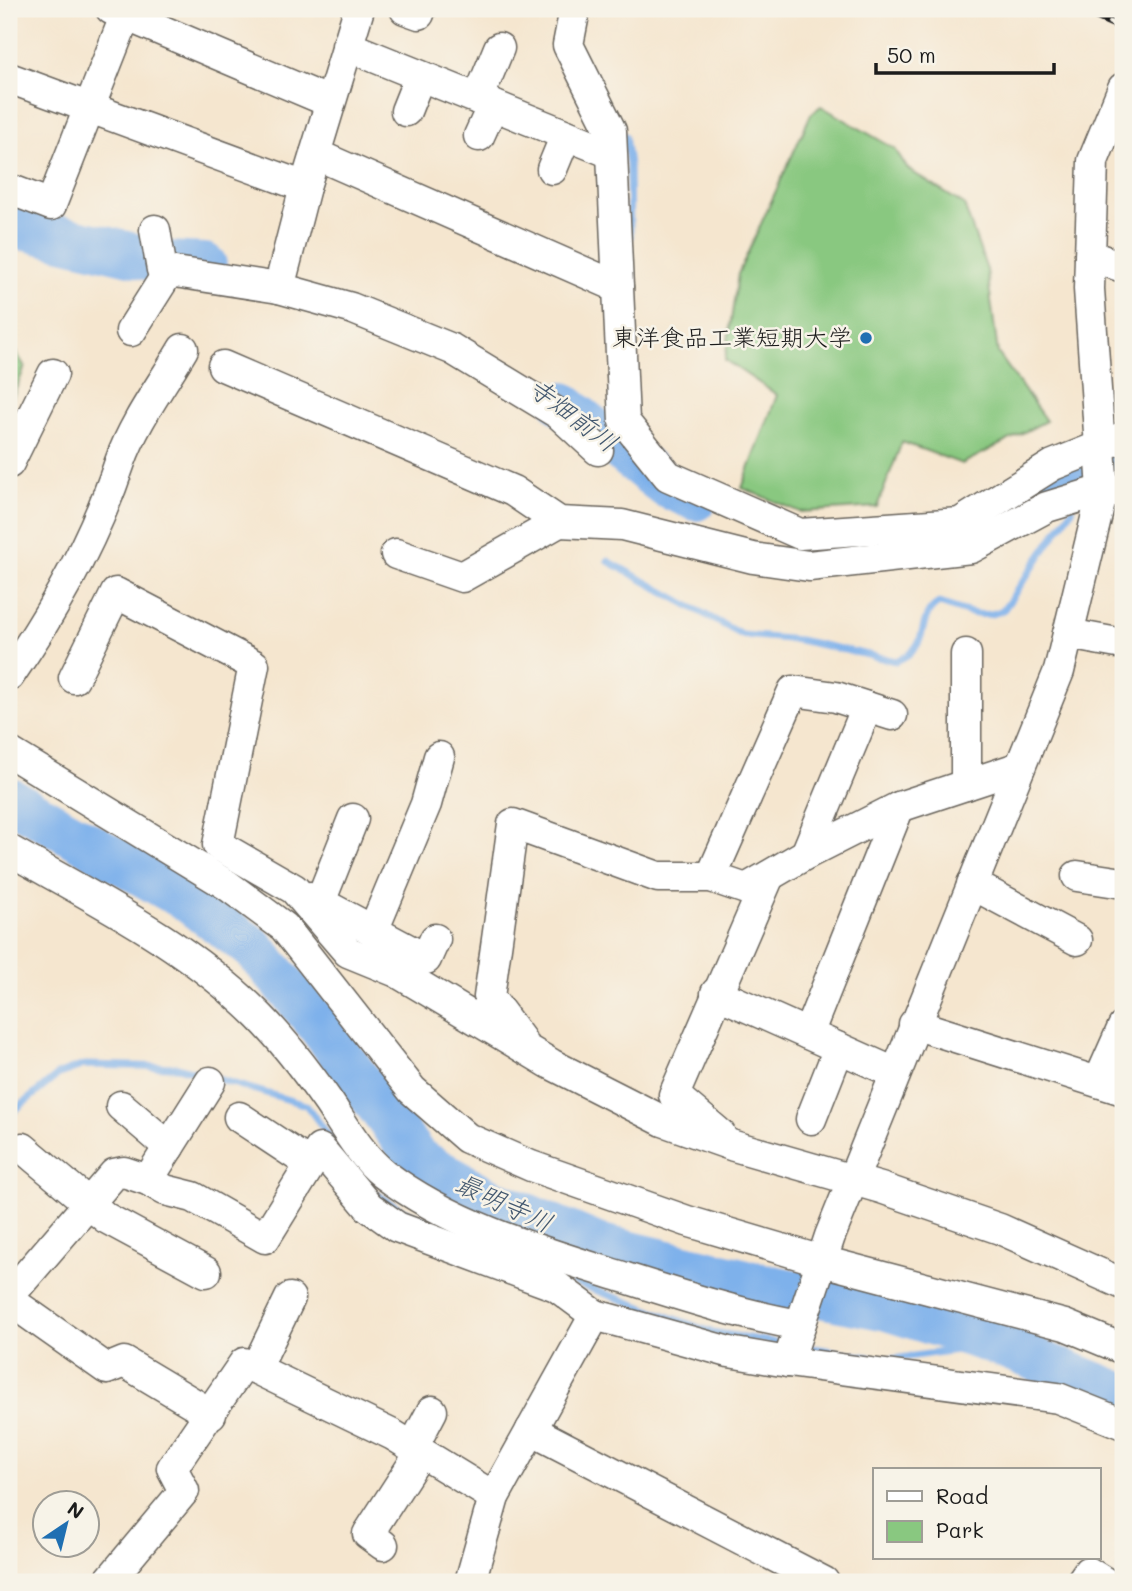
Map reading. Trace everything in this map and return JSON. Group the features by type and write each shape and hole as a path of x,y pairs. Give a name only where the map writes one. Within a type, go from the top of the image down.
{"street":[{"path":"281,281 304,187 359,9"},
{"path":"575,9 568,45 611,131 624,421 668,476 800,534 960,523 1053,465 1109,468"},
{"path":"9,189 51,205 89,108 122,11 330,102"},
{"path":"347,46 611,153"},
{"path":"479,136 499,48"},
{"path":"406,111 420,76"},
{"path":"9,78 304,187"},
{"path":"795,1339 914,1024 1059,671 1109,468 1089,289 1093,161 1123,88"},
{"path":"552,169 566,135"},
{"path":"315,154 618,287"},
{"path":"131,331 165,271 155,230"},
{"path":"1090,256 1123,268"},
{"path":"165,271 281,281 452,349 559,414 598,450"},
{"path":"9,676 40,631 66,583 141,419 183,349"},
{"path":"223,366 513,491 559,522 622,525 753,558 809,566 971,548 1047,507 1109,468"},
{"path":"9,463 53,374"},
{"path":"396,554 462,577 559,522"},
{"path":"74,678 116,593 254,665 218,845 426,959 435,939"},
{"path":"1068,634 1123,644"},
{"path":"966,654 966,785"},
{"path":"711,877 793,691 836,697 879,711 806,854"},
{"path":"9,752 227,885 284,927 412,1090 467,1138 531,1166 820,1267 1065,1325 1123,1349"},
{"path":"373,931 426,804 439,757"},
{"path":"530,1052 489,997 513,824 658,877 711,877 746,889 806,854 900,807 1020,767"},
{"path":"808,1034 900,807"},
{"path":"307,896 353,819"},
{"path":"9,850 200,962 261,1017 316,1084 357,1143 382,1172 420,1198 486,1231 684,1296 795,1339 1058,1398 1123,1424"},
{"path":"734,1146 674,1095 769,876"},
{"path":"1077,876 1123,883"},
{"path":"972,884 1077,940"},
{"path":"307,896 348,952 397,972 530,1052 663,1121 734,1146 853,1180 1000,1229 1123,1284"},
{"path":"716,993 895,1073"},
{"path":"914,1024 1111,1086 1123,1027"},
{"path":"811,1119 839,1048"},
{"path":"148,1180 209,1082"},
{"path":"121,1106 169,1147"},
{"path":"239,1117 310,1164"},
{"path":"23,1148 106,1218 205,1272"},
{"path":"211,1414 124,1362 107,1369 9,1298 114,1174 124,1172 148,1180 165,1190 194,1197 265,1238 320,1149 369,1207 397,1227 556,1286 595,1315 729,1352 795,1339"},
{"path":"256,1368 290,1298"},
{"path":"470,1582 494,1497 595,1315"},
{"path":"108,1582 184,1491 172,1468 244,1363 417,1450 494,1497"},
{"path":"383,1545 368,1534 417,1450 432,1411"},
{"path":"531,1430 824,1582"},
{"path":"1081,1582 1088,1572 1104,1582"}],"green space":[{"path":"821,106 895,149 908,169 964,205 987,270 998,353 1046,421 962,464 902,442 877,507 800,512 742,488 777,395 725,360 738,274 811,114"},
{"path":"9,340 25,367 9,406"}],"waterway":[{"path":"625,136 629,165 630,236"},
{"name":"寺畑前川","path":"9,225 168,263 205,265"},
{"name":"寺畑前川","path":"563,404 666,486 696,499"},
{"name":"寺畑前川","path":"992,517 1023,498 1054,484 1088,474 1123,469"},
{"path":"608,561 742,635 799,640 896,661 916,647 927,616 939,603 980,614 996,613 1004,609 1072,510"},
{"name":"最明寺川","path":"9,799 184,898 253,948 317,1023 417,1159 484,1197 597,1245 767,1286 887,1309 998,1344 1123,1395"},
{"path":"9,1115 59,1074 84,1065 178,1067 306,1105 343,1154"},
{"path":"372,1191 402,1210 449,1229"},
{"path":"573,1282 711,1332 785,1344"},
{"path":"801,1346 886,1360 998,1344"}],"railway":[{"path":"1079,9 1123,28"},
{"path":"1119,9 1123,11"}],"place":[{"name":"東洋食品工業短期大学","path":"866,338"}]}
